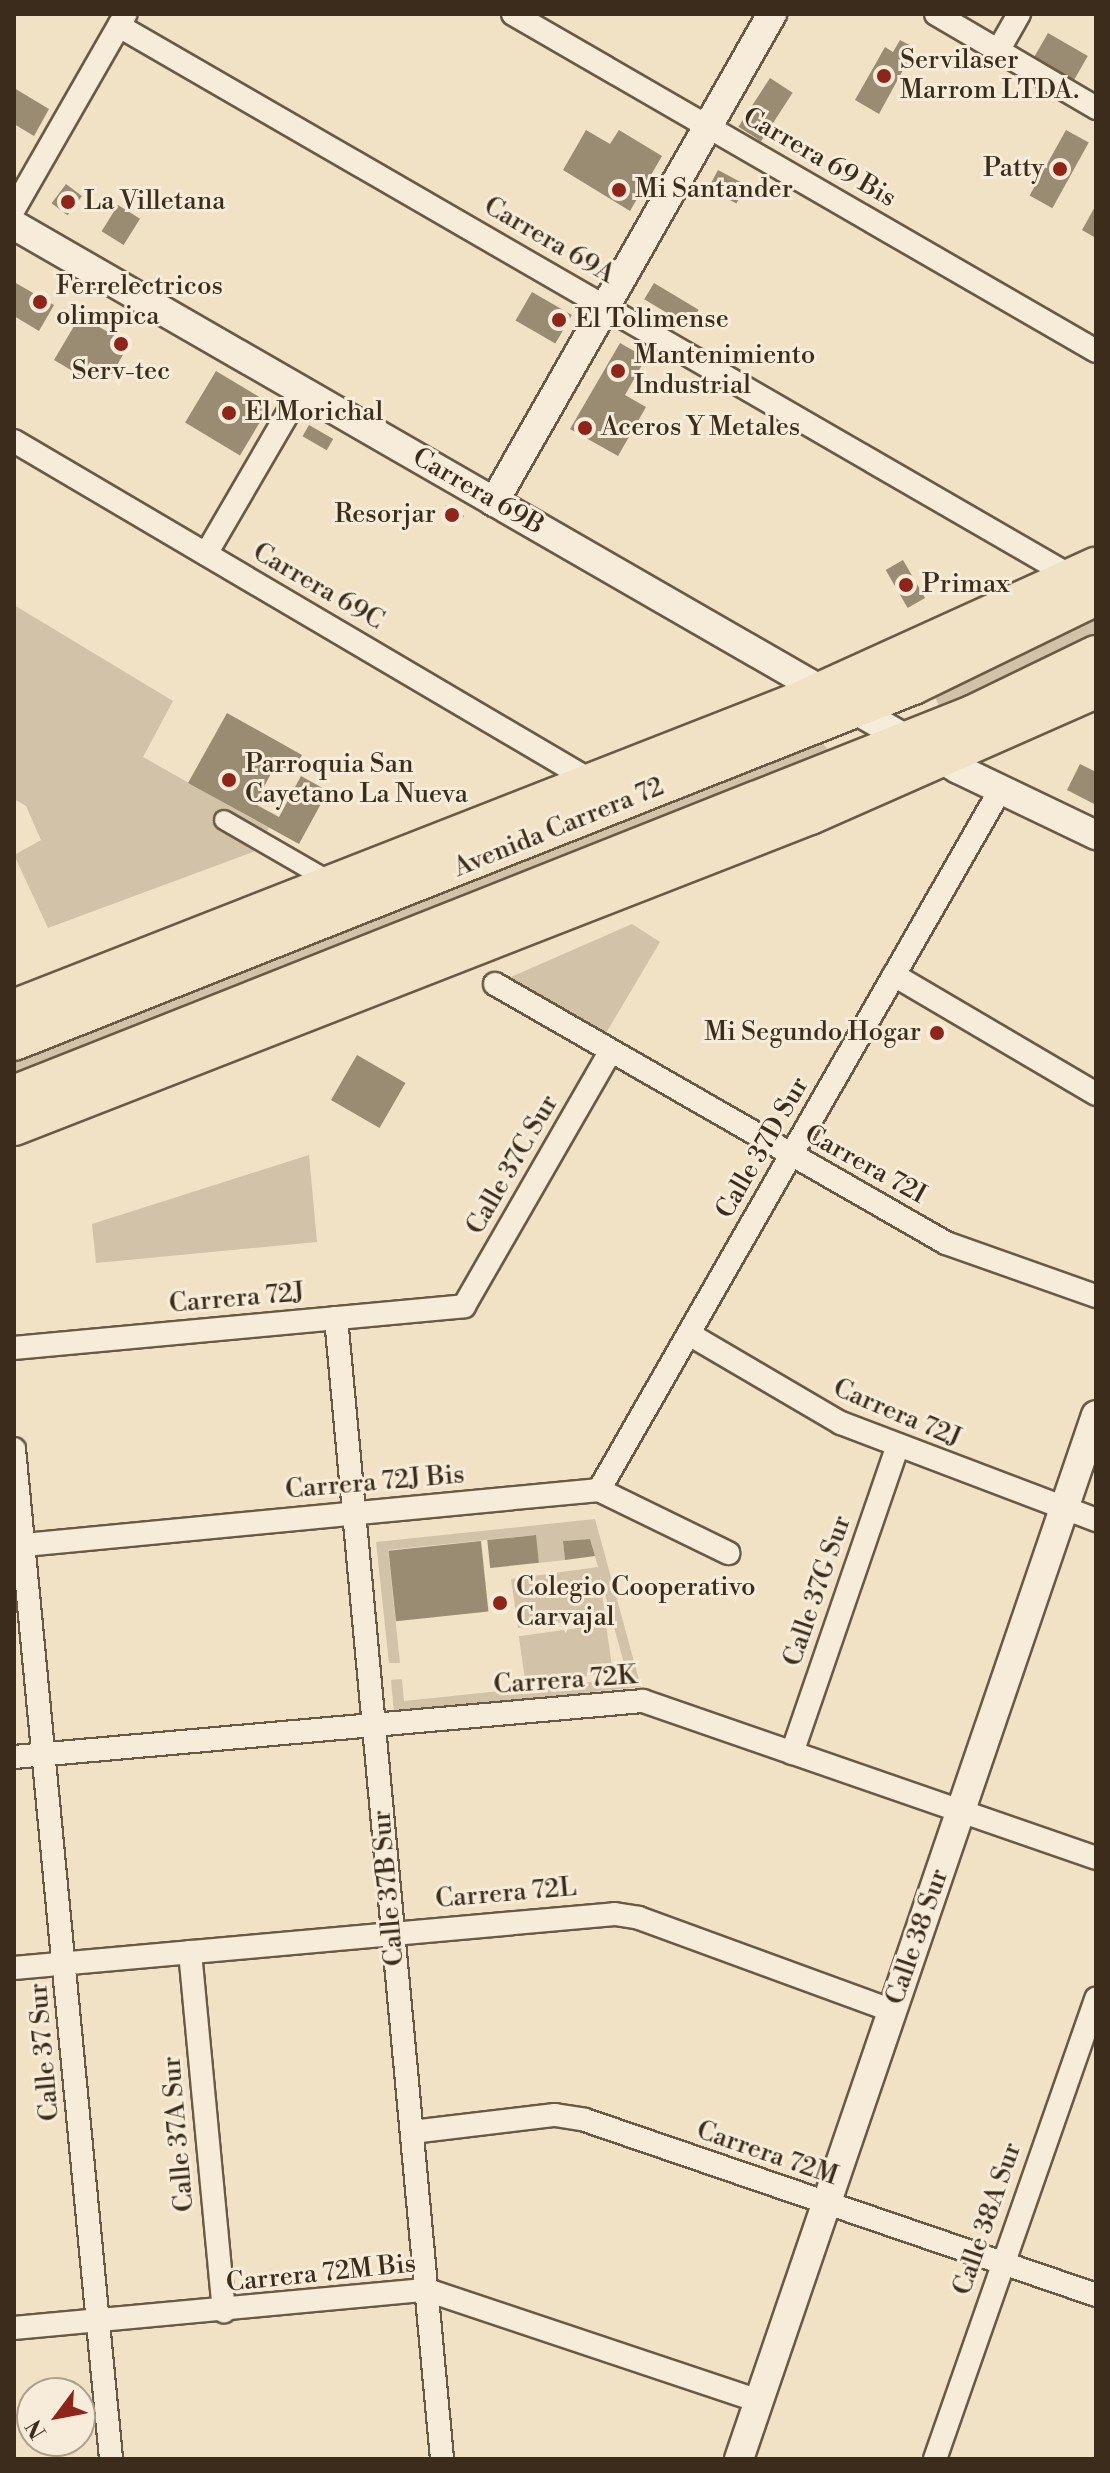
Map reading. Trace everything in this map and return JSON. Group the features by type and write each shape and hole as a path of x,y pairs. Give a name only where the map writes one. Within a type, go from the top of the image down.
{"highway":[{"name":"Avenida Carrera 72","path":"14,1041 175,980 839,700 1089,580"},
{"name":"Avenida Carrera 72","path":"14,1095 242,1008 909,741 1096,655"},
{"path":"14,1126 326,1007 941,759 1096,689"},
{"name":"Avenida Carrera 72","path":"14,1009 593,782 839,700"},
{"path":"103,974 175,980"},
{"path":"242,1008 326,1007"}],"street":[{"name":"Carrera 69 Bis","path":"513,14 1096,351"},
{"path":"494,502 772,14"},
{"path":"936,14 1096,108"},
{"path":"998,51 1019,14"},
{"path":"14,209 122,20"},
{"name":"Carrera 69A","path":"122,20 606,306 1089,580"},
{"name":"Carrera 69B","path":"14,225 999,792 1096,835"},
{"path":"206,554 301,391"},
{"name":"Carrera 69C","path":"14,441 593,782"},
{"name":"Calle 37D Sur","path":"599,1490 999,792"},
{"path":"224,820 334,883"},
{"path":"894,975 1096,1094"},
{"name":"Carrera 72I","path":"495,984 946,1243 1096,1296"},
{"name":"Calle 37C Sur","path":"464,1306 610,1052"},
{"name":"Carrera 72J","path":"14,1348 464,1306"},
{"name":"Calle 37B Sur","path":"336,1318 442,2459"},
{"name":"Carrera 72J","path":"689,1334 800,1401 897,1448 1096,1520"},
{"name":"Calle 38 Sur","path":"739,2459 1096,1415"},
{"name":"Calle 37G Sur","path":"792,1753 897,1448"},
{"name":"Calle 37 Sur","path":"14,1449 19,1545 46,1754 111,2459"},
{"path":"599,1490 728,1553"},
{"name":"Carrera 72J Bis","path":"19,1545 599,1490"},
{"name":"Carrera 72K","path":"14,1757 643,1701 1096,1858"},
{"name":"Carrera 72L","path":"14,1968 615,1914 639,1918 893,2011"},
{"name":"Calle 37A Sur","path":"190,1952 224,2311"},
{"name":"Calle 38A Sur","path":"935,2459 1096,1998"},
{"name":"Carrera 72M","path":"412,2132 569,2116 1096,2295"},
{"name":"Carrera 72M Bis","path":"14,2328 427,2290 759,2401"}],"shaded area":[{"path":"14,605 173,701 143,757 269,828 253,852 48,928 14,855 41,840 26,806 14,799"},
{"path":"1096,606 1096,639 942,713 935,697 1043,644 1065,621"},
{"path":"821,741 832,755 14,1087 14,1055"},
{"path":"632,924 660,942 599,1045 495,984"},
{"path":"309,1155 317,1242 96,1263 92,1224"},
{"path":"595,1519 641,1687 394,1713 391,1680 402,1679 404,1701 628,1678 600,1576 605,1617 518,1628 511,1579 598,1567 590,1539 563,1541 565,1560 539,1563 535,1535 388,1550 400,1663 389,1663 376,1542"},
{"path":"606,1624 613,1673 526,1685 519,1636"}],"building":[{"path":"1048,33 1088,56 1071,85 1031,62"},
{"name":"Servilaser Marrom LTDA.","path":"900,40 915,48 879,114 855,100 885,47 893,52"},
{"path":"770,78 793,93 761,141 738,127"},
{"path":"14,88 49,109 34,136 14,124"},
{"name":"Mi Santander","path":"586,130 610,144 619,130 662,156 630,211 563,170"},
{"name":"Patty","path":"1066,130 1089,143 1052,208 1030,196"},
{"path":"718,170 746,185 736,204 708,189"},
{"path":"66,184 82,196 68,215 52,203"},
{"path":"118,205 140,219 124,245 102,231"},
{"path":"1096,205 1096,238 1082,230"},
{"path":"14,282 54,305 39,331 14,316"},
{"path":"654,283 699,310 689,326 644,299"},
{"path":"532,292 572,315 555,344 516,321"},
{"path":"80,316 129,344 112,374 90,362 81,376 54,360"},
{"path":"620,343 646,358 625,395 646,407 618,456 570,429"},
{"name":"El Morichal","path":"216,371 271,404 240,455 185,422"},
{"path":"309,425 333,439 327,450 302,436"},
{"name":"Resorjar","path":"446,505 464,516 459,524 441,513"},
{"name":"Primax","path":"903,560 925,598 908,608 886,570"},
{"name":"Parroquia San Cayetano La Nueva","path":"227,713 302,755 292,772 276,764 255,804 279,817 301,776 328,791 299,844 188,783"},
{"path":"1080,764 1096,772 1096,805 1067,790"},
{"path":"357,1055 405,1083 379,1128 331,1100"},
{"path":"536,1535 539,1563 490,1568 487,1540"},
{"path":"590,1539 595,1556 565,1560 563,1541"},
{"path":"481,1541 488,1612 396,1621 389,1551"}],"place":[{"name":"Servilaser Marrom LTDA.","path":"884,76"},
{"name":"Patty","path":"1060,169"},
{"name":"Mi Santander","path":"619,190"},
{"name":"La Villetana","path":"68,202"},
{"name":"Ferrelectricos olimpica","path":"40,302"},
{"name":"El Tolimense","path":"559,320"},
{"name":"Serv-tec","path":"121,344"},
{"name":"Mantenimiento Industrial","path":"618,371"},
{"name":"El Morichal","path":"229,413"},
{"name":"Aceros Y Metales","path":"585,428"},
{"name":"Resorjar","path":"452,515"},
{"name":"Primax","path":"906,585"},
{"name":"Parroquia San Cayetano La Nueva","path":"229,780"},
{"name":"Mi Segundo Hogar","path":"937,1033"},
{"name":"Colegio Cooperativo Carvajal","path":"500,1603"}]}
